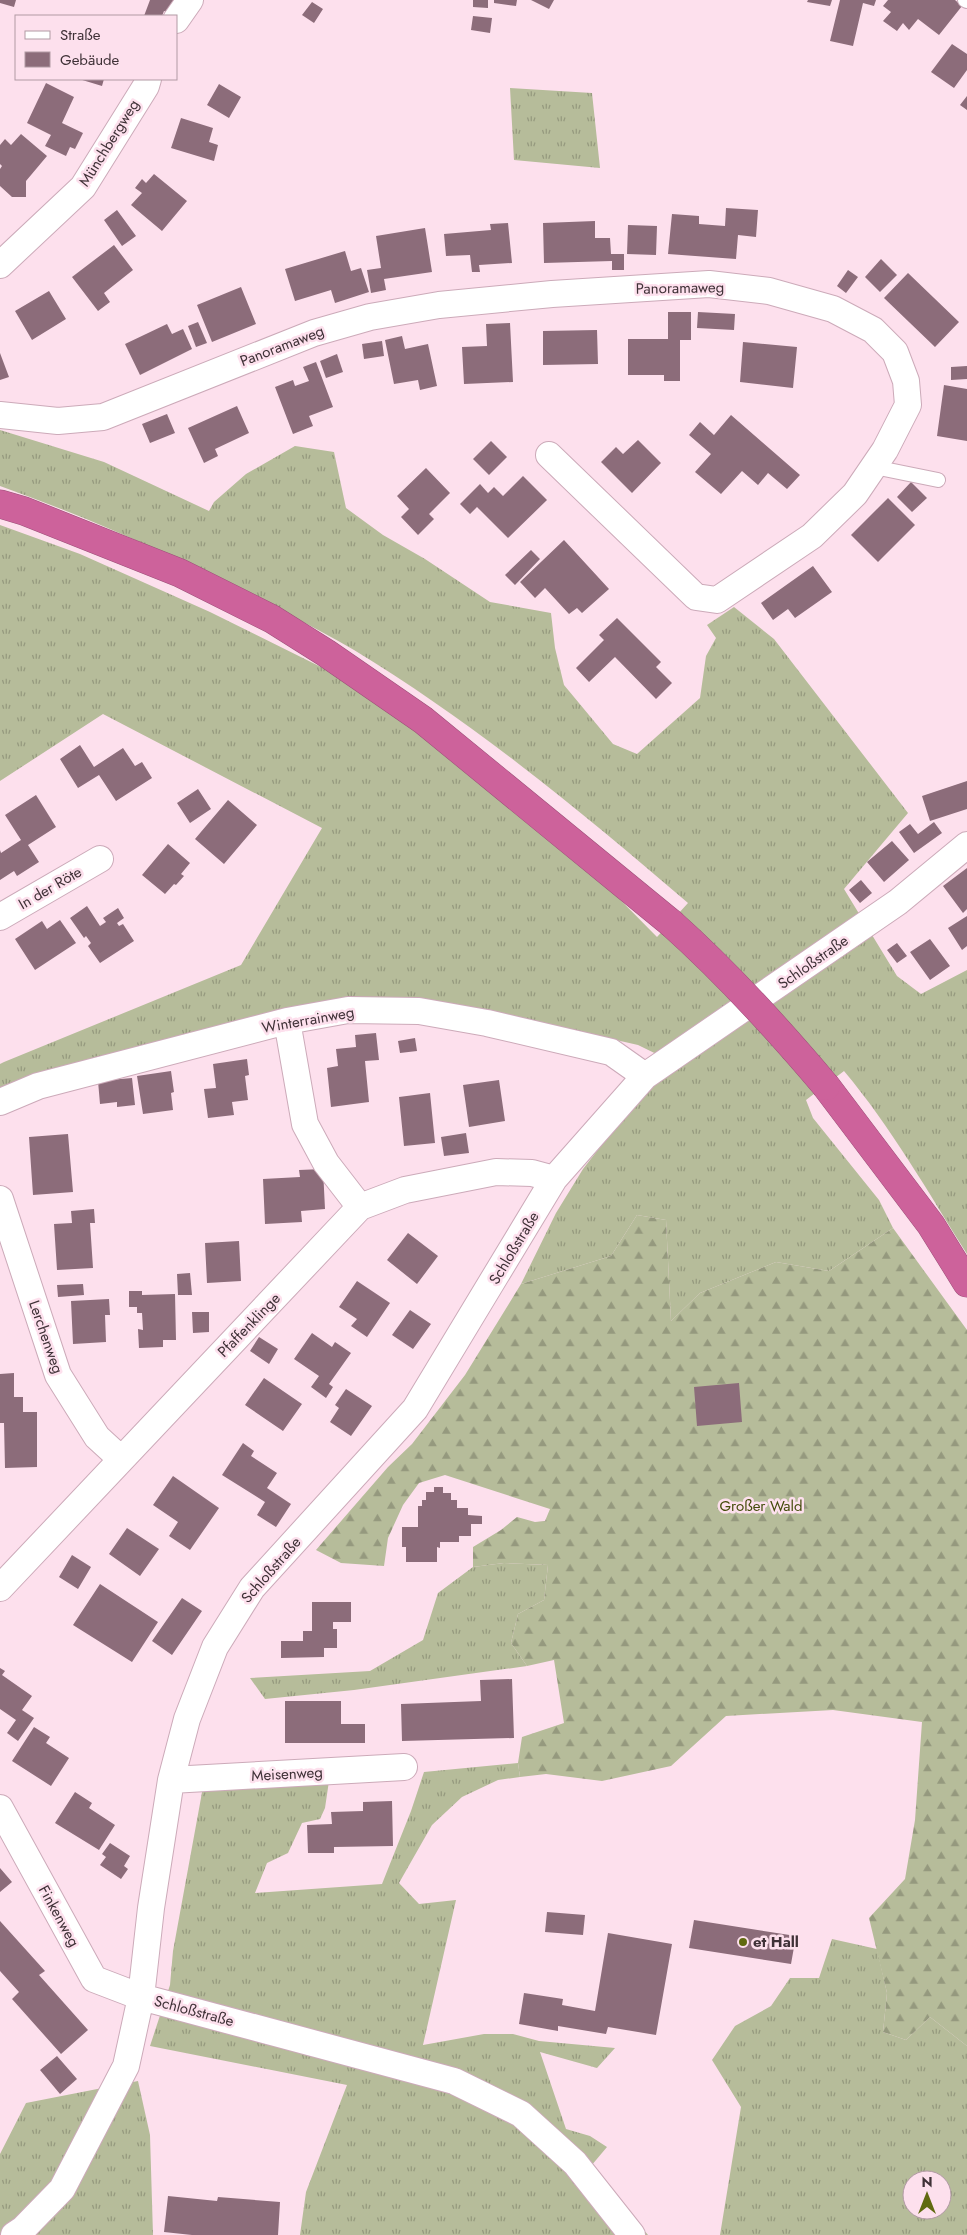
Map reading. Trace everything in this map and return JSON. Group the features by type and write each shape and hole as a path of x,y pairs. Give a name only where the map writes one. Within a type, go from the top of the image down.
{"highway":[{"path":"0,504 24,511 180,573 272,620 326,653 423,720 671,923 716,964 774,1025 826,1086 931,1225 967,1283"}],"street":[{"path":"178,17 190,0"},
{"name":"Münchbergweg","path":"0,265 84,187 146,86 148,80"},
{"name":"Panoramaweg","path":"0,414 58,422 103,417 314,333 370,317 439,304 552,294 709,284 769,290 833,309 873,330 895,352 906,381 908,405 886,450 855,494 812,536 717,600 696,597 549,455"},
{"name":"Schloßstraße","path":"632,2235 575,2163 521,2114 454,2081 141,1997 171,1780 187,1719 215,1647 252,1588 415,1409 554,1179 644,1076 898,902 967,845"},
{"name":"In der Röte","path":"0,917 100,859"},
{"name":"Winterrainweg","path":"0,1102 38,1086 286,1021 348,1010 419,1011 487,1022 611,1052 644,1076"},
{"path":"286,1021 305,1124 326,1163 360,1207"},
{"name":"Pfaffenklinge","path":"0,1588 360,1207 405,1190 496,1172 532,1173 554,1179"},
{"name":"Lerchenweg","path":"0,1199 58,1374 97,1437 120,1459"},
{"name":"Meisenweg","path":"171,1780 404,1767"},
{"name":"Finkenweg","path":"0,1808 94,1979 141,1997"},
{"path":"14,2235 23,2229 62,2189 126,2066 141,1997"}],"lane":[{"path":"874,467 938,480"}],"green space":[{"path":"510,88 592,93 600,168 514,160"},
{"path":"0,430 104,462 209,511 214,502 246,474 295,446 334,452 346,508 383,535 425,559 490,602 551,613 555,648 564,685 613,744 637,754 700,698 706,656 716,638 707,625 734,607 774,639 908,813 844,889 897,976 921,994 967,970 967,1254 878,1114 844,1071 806,1100 813,1118 879,1200 893,1228 829,1271 776,1262 700,1293 671,1321 666,1220 637,1215 611,1256 521,1284 556,1213 583,1169 642,1093 679,1065 638,1045 511,1016 445,1004 0,1091 0,1064 241,965 322,828 103,714 0,781 0,525 80,554 210,612 327,670 432,741 577,856 657,937 688,903 608,835 484,738 354,650 251,595 181,561 37,499 0,486"},
{"name":"Großer Wald","path":"637,1215 666,1220 671,1321 700,1293 776,1262 829,1271 893,1228 967,1330 967,2046 930,2017 906,2040 883,2032 887,1993 869,1918 905,1879 915,1820 922,1722 833,1710 726,1716 671,1766 602,1781 546,1774 520,1777 518,1763 522,1737 564,1723 554,1660 527,1666 511,1643 518,1614 544,1600 548,1565 504,1563 473,1567 473,1547 501,1530 517,1517 535,1522 545,1521 550,1509 445,1475 419,1483 403,1505 388,1538 384,1566 341,1563 316,1550 388,1467 412,1444 465,1375 521,1284 611,1256"},
{"path":"504,1563 548,1565 544,1600 518,1614 511,1643 527,1666 354,1690 265,1699 250,1678 370,1671 423,1640 438,1593 473,1567"},
{"path":"518,1763 520,1777 498,1780 462,1797 432,1825 399,1883 419,1904 456,1900 423,2045 484,2034 513,2034 539,2041 615,2048 597,2068 540,2052 566,2129 590,2136 607,2147 591,2166 648,2235 300,2235 306,2192 347,2085 150,2046 170,1985 173,1951 203,1787 329,1781 325,1808 320,1819 302,1823 288,1853 267,1863 255,1893 382,1884 411,1811 424,1772"},
{"path":"832,1939 877,1949 887,1993 883,2032 906,2040 930,2017 967,2046 967,2235 720,2235 741,2107 712,2060 735,2026 771,2006 790,1978 819,1978"},
{"path":"138,2081 150,2135 153,2235 0,2235 0,2154 26,2103"}],"building":[{"path":"0,0 16,0 14,7 0,3"},
{"path":"150,0 181,0 177,15 164,11 162,15 144,15"},
{"path":"473,0 488,0 488,8 473,7"},
{"path":"494,0 517,0 516,6 494,3"},
{"path":"531,0 554,0 549,9"},
{"path":"808,0 832,0 830,6 807,2"},
{"path":"840,0 876,0 874,6 863,3 853,46 830,41"},
{"path":"888,0 955,0 962,6 939,35 918,19 909,30 903,23 897,31 883,21 891,12 883,6"},
{"path":"312,2 323,9 314,23 302,15"},
{"path":"473,16 492,18 490,33 471,30"},
{"path":"952,44 967,54 967,70 954,88 931,72"},
{"path":"82,80 104,80 102,86"},
{"path":"46,83 74,97 62,123 83,133 75,149 70,147 66,156 45,146 51,135 27,123"},
{"path":"219,84 241,97 229,118 207,105"},
{"path":"967,96 967,110 960,105"},
{"path":"181,118 213,128 209,142 218,145 214,161 171,148"},
{"path":"21,134 47,156 26,181 26,197 12,197 0,186 0,169 2,166 0,164 0,145 5,139 11,145"},
{"path":"154,174 187,201 162,231 131,205 142,193 135,188 142,179 146,183"},
{"path":"726,208 758,210 756,237 738,235 736,259 668,254 672,214 699,216 699,224 725,226"},
{"path":"117,210 136,236 122,246 104,220"},
{"path":"595,221 595,238 610,238 611,254 624,254 624,270 612,270 612,261 544,263 543,223"},
{"path":"508,223 512,263 479,265 480,272 472,272 470,255 446,256 444,234 491,230 490,224"},
{"path":"628,225 657,226 656,255 627,254"},
{"path":"425,228 432,272 384,279 386,290 371,293 367,270 381,268 376,236"},
{"path":"114,245 133,270 104,293 110,302 98,311 72,277"},
{"path":"345,251 351,271 361,268 369,292 335,303 331,290 295,301 285,269"},
{"path":"881,259 897,275 880,292 865,277"},
{"path":"848,270 858,277 846,293 837,286"},
{"path":"908,273 959,322 935,347 884,298"},
{"path":"241,287 256,324 212,342 197,305"},
{"path":"49,291 66,319 32,340 15,311"},
{"path":"668,312 691,312 691,340 680,340 680,381 664,381 664,375 628,375 628,339 668,339"},
{"path":"698,312 735,314 734,330 697,328"},
{"path":"198,322 207,343 196,347 188,326"},
{"path":"510,323 513,382 464,384 462,347 487,346 486,324"},
{"path":"167,324 172,334 183,329 192,349 140,375 125,344"},
{"path":"597,330 598,364 543,365 543,331"},
{"path":"402,336 405,349 428,344 437,386 420,390 418,380 394,384 385,340"},
{"path":"382,341 384,356 364,359 362,344"},
{"path":"743,342 797,347 793,388 740,382"},
{"path":"0,353 9,377 0,380"},
{"path":"337,354 343,372 326,378 320,361"},
{"path":"316,362 333,407 309,416 313,426 293,434 275,387 293,380 295,386 309,381 303,367"},
{"path":"967,366 967,379 951,380 951,367"},
{"path":"944,385 967,389 967,441 937,436"},
{"path":"237,406 249,433 215,449 218,456 204,463 188,428"},
{"path":"167,414 175,433 150,443 142,424"},
{"path":"731,415 800,475 787,489 768,473 758,485 742,471 721,494 695,472 711,454 689,435 700,422 714,435"},
{"path":"638,440 661,463 632,493 601,462 616,447 623,454"},
{"path":"491,441 507,457 489,475 473,459"},
{"path":"426,468 450,493 429,514 434,519 418,535 401,517 409,509 397,496"},
{"path":"523,476 547,500 508,538 477,507 470,514 460,504 480,484 488,493 494,487 503,496"},
{"path":"911,482 927,498 912,512 897,497"},
{"path":"888,498 915,525 878,562 851,535"},
{"path":"564,540 609,589 582,613 577,608 569,614 545,588 535,598 520,582"},
{"path":"531,550 540,559 515,585 505,575"},
{"path":"813,566 832,592 795,618 788,609 773,620 761,603"},
{"path":"617,618 661,662 656,667 672,683 656,699 615,657 589,682 576,668 604,640 599,635"},
{"path":"80,745 94,767 123,748 135,766 142,762 152,778 116,801 99,775 78,788 60,759"},
{"path":"967,781 967,809 930,821 922,796"},
{"path":"198,789 211,809 190,823 177,803"},
{"path":"36,795 56,827 28,845 39,862 17,876 14,871 0,880 0,850 1,853 21,840 5,815"},
{"path":"228,800 257,825 224,864 195,839"},
{"path":"934,822 942,833 914,853 899,832 910,824 918,834"},
{"path":"892,841 909,860 884,882 867,862"},
{"path":"168,844 190,863 181,874 184,876 165,894 142,875"},
{"path":"967,868 967,909 963,913 943,886"},
{"path":"861,880 872,893 860,903 849,890"},
{"path":"87,906 100,926 106,922 103,918 118,908 124,918 117,923 119,926 123,924 134,941 100,963 88,946 91,943 86,936 84,938 70,918"},
{"path":"967,916 967,946 962,950 948,928"},
{"path":"60,920 76,943 35,970 15,939 42,921 47,929"},
{"path":"930,939 950,966 930,980 910,952"},
{"path":"897,943 907,956 897,963 887,950"},
{"path":"376,1033 379,1060 365,1061 369,1102 331,1107 327,1068 338,1066 336,1049 356,1047 355,1035"},
{"path":"415,1038 417,1051 400,1053 398,1041"},
{"path":"247,1059 249,1075 245,1076 248,1100 232,1102 234,1115 208,1118 204,1089 216,1088 213,1064"},
{"path":"171,1071 174,1092 171,1093 173,1110 143,1114 137,1076"},
{"path":"132,1078 135,1105 117,1107 117,1102 100,1104 98,1081"},
{"path":"499,1080 505,1121 469,1127 463,1085"},
{"path":"430,1093 435,1143 404,1146 399,1097"},
{"path":"466,1133 469,1153 444,1156 441,1137"},
{"path":"68,1134 73,1192 33,1195 29,1137"},
{"path":"323,1169 325,1209 301,1211 302,1222 265,1224 263,1179 300,1177 299,1170"},
{"path":"94,1209 95,1223 90,1223 93,1268 57,1270 54,1224 72,1223 71,1211"},
{"path":"408,1233 438,1256 417,1284 387,1260"},
{"path":"239,1241 241,1281 207,1283 205,1243"},
{"path":"190,1273 192,1295 178,1295 177,1274"},
{"path":"357,1281 390,1303 367,1337 351,1326 357,1319 339,1307"},
{"path":"83,1284 84,1295 58,1297 57,1285"},
{"path":"129,1291 142,1291 142,1295 175,1294 176,1340 163,1340 163,1347 139,1348 138,1329 143,1330 142,1313 137,1313 137,1307 129,1307"},
{"path":"109,1299 110,1315 105,1315 106,1342 73,1344 71,1301"},
{"path":"410,1310 431,1324 413,1349 392,1335"},
{"path":"192,1312 209,1312 209,1332 193,1333"},
{"path":"312,1333 332,1347 335,1342 351,1353 329,1384 333,1387 326,1398 311,1387 319,1376 294,1359"},
{"path":"259,1337 278,1349 269,1364 250,1351"},
{"path":"14,1373 14,1397 23,1397 23,1412 37,1412 37,1467 5,1468 4,1423 0,1423 0,1374"},
{"path":"264,1378 302,1404 283,1431 245,1405"},
{"path":"739,1383 742,1422 697,1426 694,1387"},
{"path":"346,1389 372,1406 351,1436 330,1422 339,1408 335,1405"},
{"path":"243,1443 254,1451 251,1456 277,1473 267,1488 291,1504 276,1527 257,1515 265,1502 222,1475"},
{"path":"173,1476 219,1508 190,1550 169,1536 178,1522 153,1505"},
{"path":"434,1487 443,1487 443,1493 451,1493 451,1500 457,1500 457,1508 468,1508 468,1515 482,1516 482,1524 471,1524 471,1536 459,1536 459,1542 440,1542 440,1548 437,1547 437,1562 406,1562 406,1547 402,1547 402,1527 418,1527 418,1506 422,1506 422,1500 426,1500 426,1492 434,1492"},
{"path":"127,1528 159,1549 140,1576 109,1554"},
{"path":"72,1555 91,1567 78,1589 59,1577"},
{"path":"100,1584 158,1622 132,1662 73,1625"},
{"path":"182,1598 202,1611 172,1655 152,1641"},
{"path":"312,1602 351,1602 351,1622 333,1622 333,1629 337,1629 337,1648 324,1648 324,1657 281,1658 281,1641 303,1641 303,1631 312,1631"},
{"path":"0,1668 5,1671 2,1675 32,1696 22,1710 34,1718 18,1741 7,1733 16,1720 0,1709"},
{"path":"512,1679 514,1738 402,1741 401,1704 481,1701 480,1680"},
{"path":"285,1701 341,1701 341,1724 365,1724 365,1743 285,1743"},
{"path":"34,1727 50,1737 46,1743 69,1758 51,1786 12,1761"},
{"path":"75,1792 92,1803 89,1808 115,1825 99,1850 55,1823"},
{"path":"392,1801 393,1846 334,1847 334,1853 308,1853 307,1825 332,1824 331,1812 363,1811 363,1802"},
{"path":"110,1843 130,1856 124,1866 128,1869 121,1879 100,1865 106,1857 102,1854"},
{"path":"0,1868 12,1882 0,1892"},
{"path":"547,1912 585,1915 583,1935 545,1932"},
{"name":"et Hall","path":"694,1920 796,1936 791,1964 689,1948"},
{"path":"0,1921 45,1971 39,1975 88,2030 61,2054 12,1999 19,1992 0,1971"},
{"path":"608,1933 672,1944 656,2035 608,2027 606,2034 558,2026 558,2031 519,2024 524,1993 563,1999 562,2005 595,2011"},
{"path":"57,2056 77,2079 60,2094 40,2070"},
{"path":"168,2196 217,2201 218,2197 280,2202 278,2235 192,2235 164,2232"}],"place":[{"name":"et Hall","path":"743,1942"}]}
